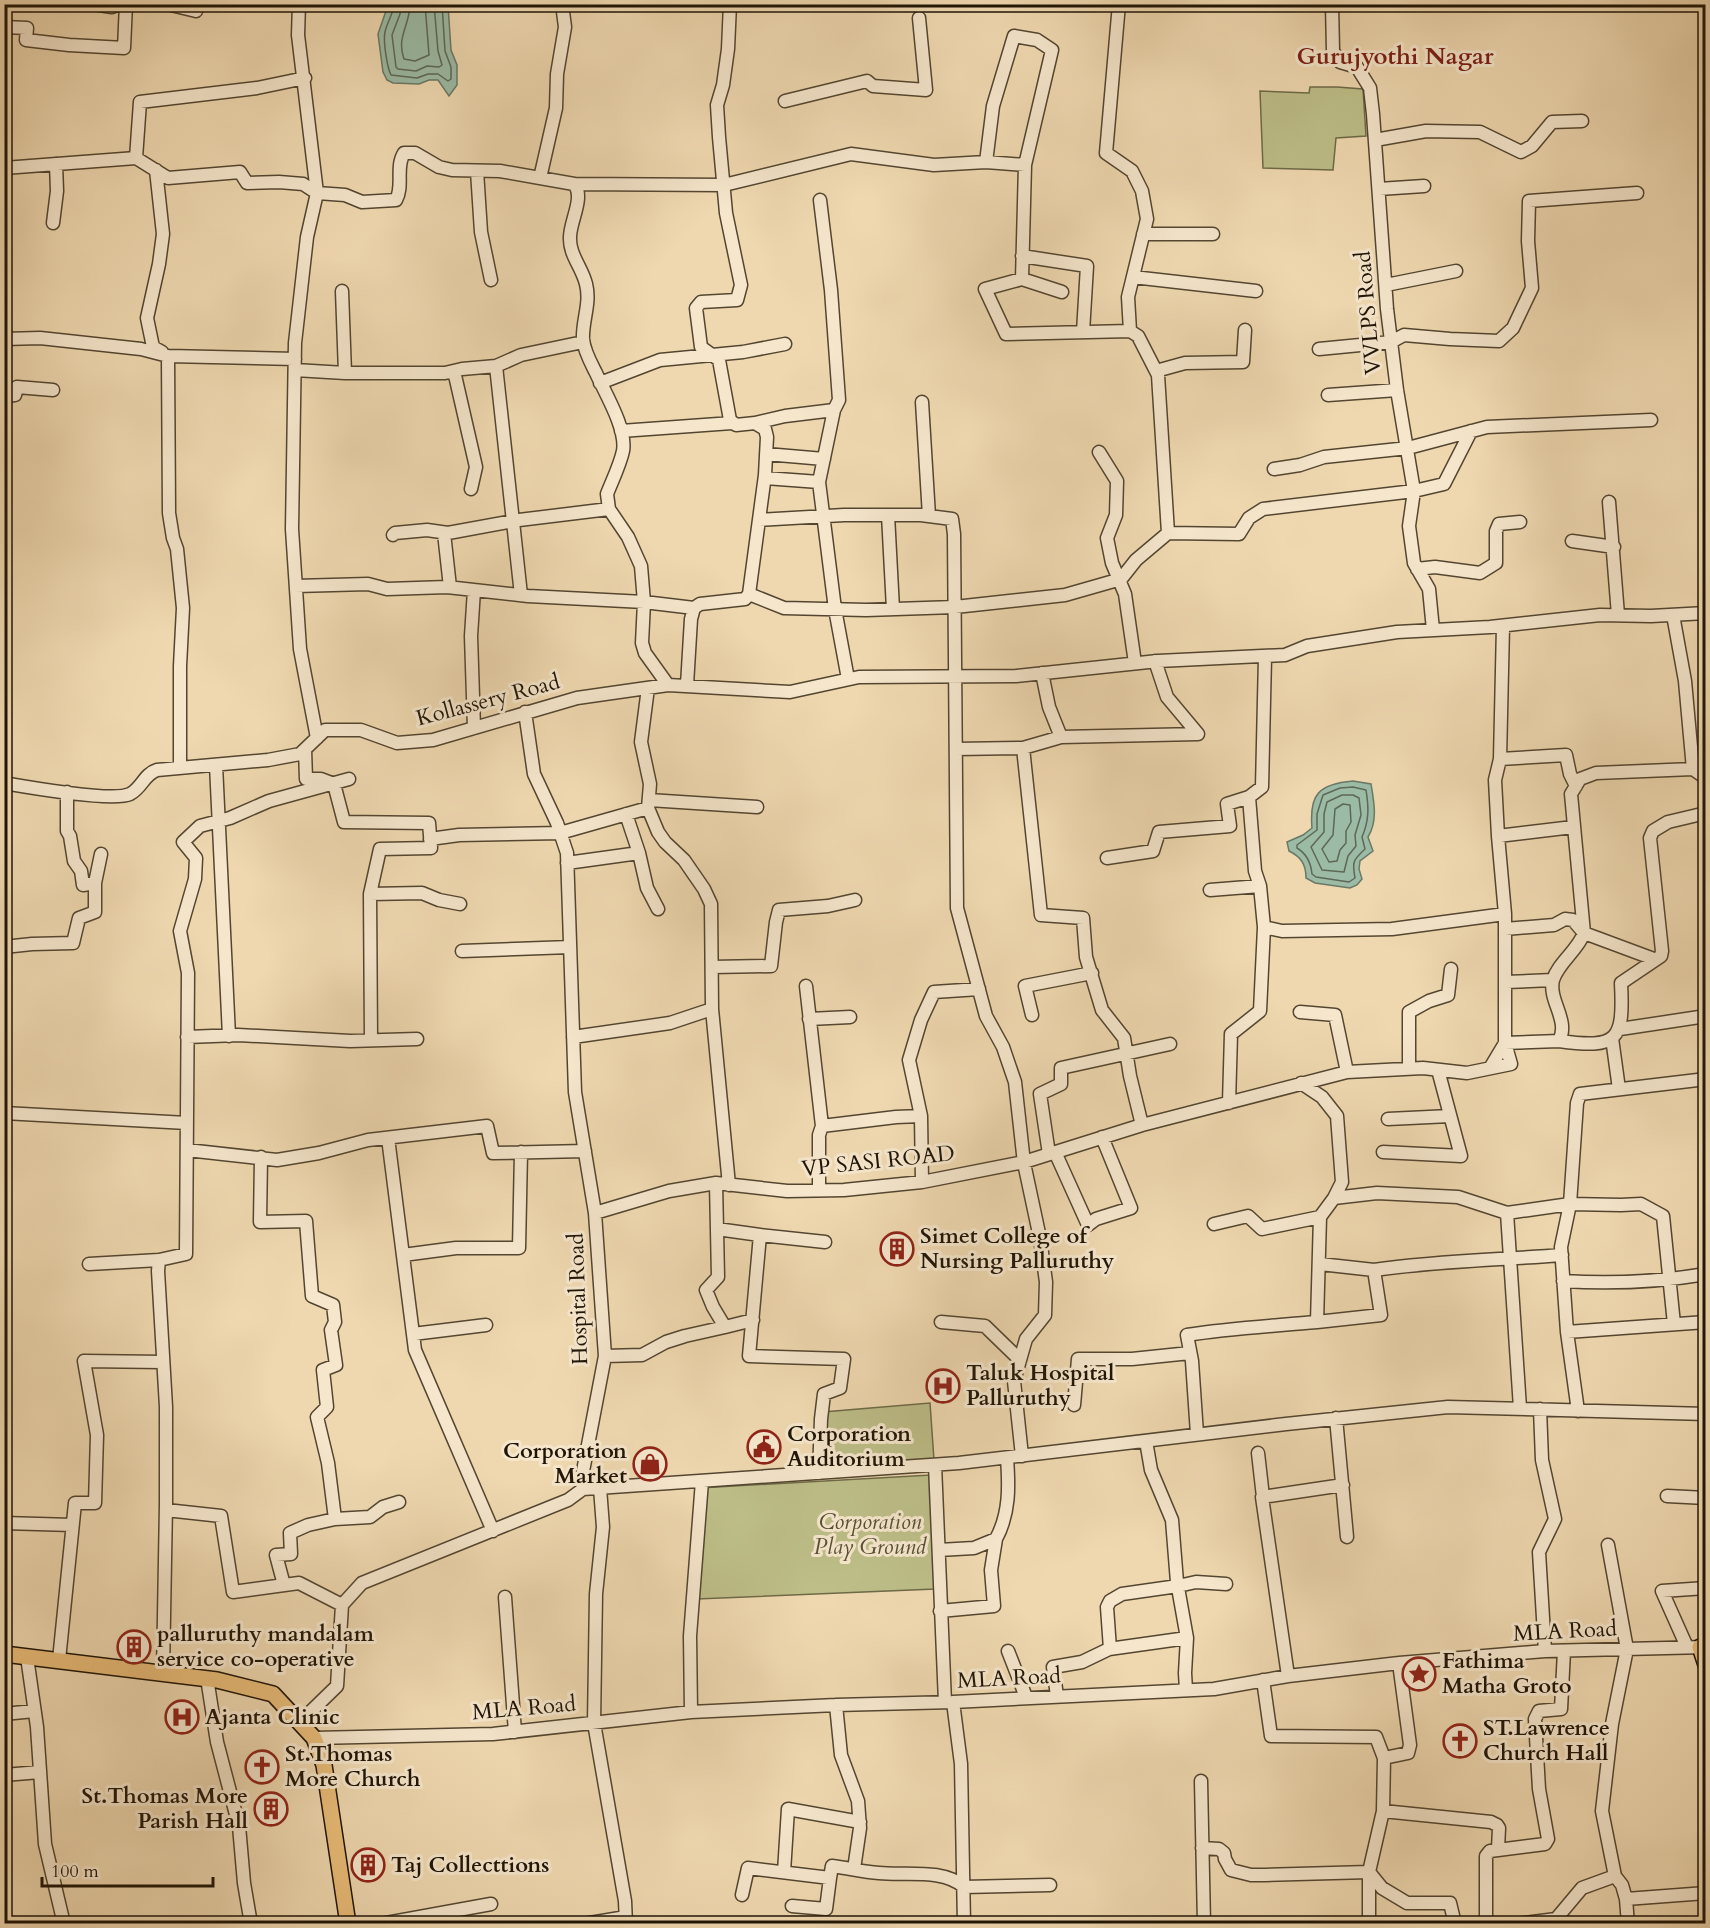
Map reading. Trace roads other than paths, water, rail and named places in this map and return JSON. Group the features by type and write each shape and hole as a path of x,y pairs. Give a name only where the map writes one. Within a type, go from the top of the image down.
{"main road":[{"path":"1698,1647 1706,1665"},
{"path":"4,1654 207,1678 273,1694 314,1738 324,1765 348,1923"}],"street":[{"path":"93,4 112,7 118,4"},
{"path":"4,27 27,28 26,39 69,45 124,48 126,4"},
{"path":"167,4 196,11"},
{"path":"299,4 298,35 305,78 317,193 307,237 295,365 292,529 300,649 317,738"},
{"path":"540,178 556,108 557,74 565,27 562,4"},
{"path":"730,4 728,50 723,85 717,105 718,137 726,213 741,285 737,300 701,302 696,308 701,347 719,360 732,423"},
{"path":"1119,4 1106,153 1132,171 1142,191 1147,219 1128,297 1130,331"},
{"name":"VVLPS Road","path":"1332,4 1333,51 1340,62 1358,67 1370,88 1391,342 1414,491 1410,526 1414,563 1429,589 1433,630"},
{"path":"785,101 867,81 873,86 926,90 919,18"},
{"path":"986,162 993,106 1014,36 1037,40 1052,50 1025,165 1022,279"},
{"path":"136,158 141,102 257,88 305,78"},
{"path":"1375,140 1426,131 1480,132 1521,152 1532,146 1551,122 1582,121"},
{"path":"4,168 136,158 168,178 240,172 247,183 303,184 317,193 345,195 362,202 396,200 399,194 401,158 404,153 415,153 439,167 500,171 574,184 724,185 851,154 934,165 986,162 1025,165"},
{"path":"53,223 57,191 56,164"},
{"path":"156,170 163,234 147,318 153,347 168,356"},
{"path":"477,171 481,232 491,280"},
{"path":"574,184 578,189 578,195 570,244 587,285 588,301 583,342 621,431 623,451 607,495 609,509 636,551 642,566 644,602 642,643 645,652 668,685"},
{"path":"1379,189 1424,186"},
{"path":"1319,349 1391,342 1404,335 1499,341 1513,328 1532,288 1528,241 1528,201 1637,193"},
{"path":"820,200 831,290 839,400 834,410 819,482 835,609 848,679"},
{"path":"1143,234 1213,234"},
{"path":"1022,256 1087,266 1083,332"},
{"path":"1386,285 1456,272"},
{"path":"1133,277 1256,291"},
{"path":"1062,292 1022,279 984,289 1006,334 1130,331 1138,336 1158,375 1168,533"},
{"path":"342,291 345,373"},
{"path":"1156,371 1185,363 1243,362 1245,330"},
{"path":"4,339 40,338 141,349 168,356 295,365 345,373 445,373 496,366 521,355 583,342"},
{"path":"600,383 660,360 743,352 784,344"},
{"path":"168,356 169,513 177,549 183,608 180,666 180,768"},
{"path":"496,366 521,595"},
{"path":"454,371 476,467 471,489"},
{"path":"4,396 15,395 17,387 53,390"},
{"path":"1328,395 1397,390"},
{"path":"922,402 929,516"},
{"path":"621,431 732,423 736,425 834,410"},
{"path":"1274,469 1300,465 1324,457 1408,448 1487,427 1651,420"},
{"path":"296,586 368,584 387,589 450,587 521,595 644,602 694,608 700,604 745,599 749,594 765,478 766,434 761,426 755,423"},
{"path":"749,594 784,608 835,609 955,607 1065,595 1120,579 1136,560 1168,533 1239,534 1248,518 1263,508 1414,491 1444,484 1471,431"},
{"path":"1099,452 1117,481 1116,515 1107,538 1112,563 1125,594 1135,663"},
{"path":"766,454 824,459"},
{"path":"765,478 819,482"},
{"path":"1610,502 1618,615"},
{"path":"393,535 427,530 444,532 609,509"},
{"path":"888,515 893,609"},
{"path":"759,520 888,515 952,519 956,676 957,908 986,1016 1003,1047 1015,1082 1024,1162 1040,1238 1046,1282 1045,1315 1026,1339 1014,1381 1022,1456"},
{"path":"1417,569 1435,567 1480,573 1496,563 1496,531 1499,524 1520,522"},
{"path":"444,532 450,587"},
{"path":"1572,541 1614,547"},
{"path":"474,590 471,636 474,728"},
{"path":"687,685 691,619 694,608"},
{"name":"Kollassery Road","path":"4,783 91,795 129,794 151,772 268,760 300,754 325,730 361,730 397,743 433,740 577,698 668,685 790,692 859,677 1016,676 1155,661 1285,655 1307,646 1366,635 1503,626 1600,615 1706,613"},
{"path":"1672,615 1685,681 1693,769"},
{"path":"1503,626 1500,759 1495,780 1506,929 1505,1043 1559,1041 1600,1043 1616,1033 1706,1016"},
{"path":"1107,858 1153,851 1159,832 1230,826 1227,804 1249,796 1262,787 1265,657"},
{"path":"956,749 1023,748 1061,737 1198,734 1167,697 1155,661"},
{"path":"1042,673 1049,707 1061,737"},
{"path":"648,688 641,742 650,784 649,804 658,832 684,860 704,889 711,904 712,1009 729,1185"},
{"name":"Hospital Road","path":"525,712 534,774 560,832 567,854 575,1092 595,1213 605,1356 583,1471 583,1489"},
{"path":"1023,748 1041,915 1083,918 1086,957 1102,1010 1124,1038 1143,1125"},
{"path":"305,749 306,779 321,779 334,784"},
{"path":"1500,759 1566,755 1570,774 1576,786"},
{"path":"216,765 229,1036"},
{"path":"1559,1041 1562,1036 1562,1023 1553,980 1572,951 1580,944 1584,933 1571,794 1580,779 1596,773 1693,769 1706,778"},
{"path":"89,1264 159,1260 186,1254 188,973 180,931 195,879 196,858 183,842 200,826 230,818 269,801 349,779"},
{"path":"334,784 344,822 429,823 431,848 380,849 370,894 371,1040"},
{"path":"67,792 67,831 74,861 81,871 83,885 95,883"},
{"path":"1229,1103 1231,1034 1260,1011 1264,927 1260,886 1255,871 1249,796"},
{"path":"430,839 459,835 560,832 626,814 649,804 757,807"},
{"path":"1619,1089 1616,1033 1623,1012 1621,983 1660,956 1662,951 1650,838 1653,831 1668,822 1706,813"},
{"path":"626,814 639,853 647,888 657,909"},
{"path":"1498,836 1573,827"},
{"path":"567,863 639,853"},
{"path":"4,947 73,943 79,918 95,912 95,883 101,854"},
{"path":"1210,890 1260,886"},
{"path":"370,894 422,893 439,900 460,904"},
{"path":"712,967 771,966 779,910 828,906 855,900"},
{"path":"1264,927 1282,931 1392,929 1505,914"},
{"path":"1506,929 1554,925 1564,919 1573,920 1584,933 1654,959"},
{"path":"462,951 570,947"},
{"path":"1409,1069 1409,1012 1429,1001 1448,995 1451,969"},
{"path":"1032,1015 1025,986 1092,973"},
{"path":"1506,982 1553,980"},
{"path":"806,986 822,1126 819,1135 819,1190"},
{"path":"922,1182 921,1116 909,1060 921,1020 934,992 979,989"},
{"path":"573,1037 670,1023 712,1009"},
{"path":"1300,1012 1335,1015 1347,1072"},
{"path":"809,1019 850,1017"},
{"path":"187,1037 229,1036 350,1041 417,1039"},
{"name":"VP SASI ROAD","path":"595,1213 669,1191 716,1183 787,1191 844,1190 922,1182 1024,1162 1143,1125 1347,1072 1409,1069 1467,1073 1511,1064 1505,1043"},
{"path":"1102,1137 1131,1208 1096,1219 1088,1225 1052,1153 1040,1094 1061,1084 1061,1068 1170,1044"},
{"path":"1383,1152 1461,1156 1438,1070"},
{"path":"1578,1411 1566,1332 1561,1247 1570,1204 1577,1103 1580,1094 1706,1079"},
{"path":"1301,1083 1322,1097 1337,1116 1342,1182 1320,1217 1317,1322"},
{"path":"4,1113 187,1123"},
{"path":"822,1126 921,1116"},
{"path":"1388,1119 1450,1116"},
{"path":"187,1150 277,1160 319,1153 368,1140 487,1126 493,1153 585,1151"},
{"path":"388,1138 415,1350 493,1531"},
{"path":"403,1255 456,1248 519,1248 521,1152"},
{"path":"261,1157 260,1222 306,1221 312,1296 333,1305 335,1322 331,1330 336,1365 323,1370 327,1407 317,1417 335,1519"},
{"path":"716,1183 718,1277 706,1290 725,1327"},
{"path":"1334,1198 1377,1193 1458,1197 1507,1213 1570,1204 1641,1204 1663,1216 1674,1324"},
{"path":"1507,1213 1520,1408"},
{"path":"1215,1224 1248,1216 1262,1229 1320,1217"},
{"path":"717,1229 825,1242"},
{"path":"760,1235 749,1356 844,1359 840,1388 824,1394 819,1473"},
{"path":"1320,1264 1374,1270 1466,1260 1562,1255"},
{"path":"159,1260 166,1407 163,1672"},
{"path":"1197,1434 1187,1335 1224,1329 1275,1327 1380,1315 1374,1270"},
{"path":"1563,1281 1594,1283 1669,1280 1706,1274"},
{"path":"605,1356 642,1355 675,1339 753,1320"},
{"path":"941,1322 985,1326 1020,1360"},
{"path":"1566,1332 1706,1322"},
{"path":"413,1334 486,1325"},
{"path":"1074,1405 1078,1359 1132,1359 1190,1353"},
{"path":"59,1660 75,1503 95,1503 97,1435 84,1361 163,1362"},
{"path":"300,1722 337,1686 342,1605 362,1584 568,1500 583,1489 935,1465 1448,1407 1706,1414"},
{"path":"1540,1409 1542,1460 1556,1519 1539,1552 1545,1651"},
{"path":"1336,1418 1347,1537"},
{"path":"1146,1441 1151,1470 1172,1520 1178,1586 1187,1638 1186,1690"},
{"path":"1258,1453 1288,1676"},
{"path":"940,1611 994,1606 991,1570 996,1539 1004,1524 1010,1490 1007,1458"},
{"path":"935,1465 940,1611 949,1702 961,1764 964,1923"},
{"path":"691,1712 690,1636 702,1481"},
{"path":"1263,1497 1343,1485"},
{"path":"584,1923 626,1920 625,1901 594,1723 596,1594 603,1527 600,1488"},
{"path":"1667,1496 1706,1498"},
{"path":"284,1585 276,1555 291,1554 290,1533 308,1525 335,1519 370,1517 383,1507 399,1502"},
{"path":"166,1510 221,1516 233,1592 299,1583 342,1605"},
{"path":"4,1523 72,1525"},
{"path":"939,1550 974,1548 996,1539"},
{"path":"1608,1545 1627,1649 1612,1724 1602,1811 1615,1876 1622,1885 1626,1899 1628,1923"},
{"path":"1110,1649 1107,1607 1110,1601 1122,1594 1196,1582 1226,1584"},
{"path":"1698,1647 1662,1591 1706,1588"},
{"path":"505,1597 515,1732"},
{"path":"1057,1696 1053,1667 1082,1662 1110,1649 1187,1638"},
{"name":"MLA Road","path":"314,1738 413,1737 515,1732 691,1712 1214,1689 1288,1676 1399,1663 1545,1651 1698,1647"},
{"path":"1008,1651 1026,1697"},
{"path":"1486,1923 1486,1856 1490,1851 1498,1849 1545,1844 1548,1839 1539,1789 1535,1719 1539,1711 1561,1709 1564,1651"},
{"path":"27,1657 40,1772 45,1844 64,1923"},
{"path":"1384,1758 1408,1753 1410,1745 1399,1663"},
{"path":"207,1678 217,1742 239,1826 244,1883 251,1923"},
{"path":"1263,1680 1271,1736 1376,1737 1384,1758 1383,1811 1369,1872 1369,1923"},
{"path":"836,1705 842,1755 858,1801 860,1822 854,1869"},
{"path":"4,1714 34,1711"},
{"path":"4,1775 40,1772"},
{"path":"1201,1781 1204,1923"},
{"path":"784,1872 789,1809 860,1822"},
{"path":"1383,1811 1491,1822 1499,1828 1498,1849"},
{"path":"1202,1848 1219,1849 1224,1853 1231,1870 1251,1875 1369,1872"},
{"path":"792,1906 826,1910 832,1866 878,1873 925,1874 956,1880 964,1887 1050,1885"},
{"path":"742,1895 748,1868 830,1878"},
{"path":"1369,1872 1382,1888 1407,1903 1450,1903 1455,1923"},
{"path":"1516,1923 1557,1921 1582,1888 1615,1876"},
{"path":"1626,1899 1706,1893"},
{"path":"381,1923 402,1922 491,1904"}],"water":[{"path":"388,5 448,5 451,50 457,65 457,85 449,96 438,80 429,80 419,84 393,83 387,80 383,72 378,34"},
{"path":"1341,782 1371,784 1374,818 1368,837 1373,851 1360,861 1359,869 1362,879 1357,885 1350,888 1315,883 1306,878 1302,862 1289,851 1287,842 1312,828 1312,807 1324,788"}],"place":[{"name":"Simet College of Nursing Palluruthy","path":"897,1249"},
{"name":"Taluk Hospital Palluruthy","path":"943,1386"},
{"name":"Corporation Auditorium","path":"764,1447"},
{"name":"Corporation Market","path":"650,1464"},
{"name":"palluruthy mandalam service co-operative","path":"134,1647"},
{"name":"Fathima Matha Groto","path":"1419,1674"},
{"name":"Ajanta Clinic","path":"182,1717"},
{"name":"ST.Lawrence Church Hall","path":"1460,1741"},
{"name":"St.Thomas More Church","path":"262,1767"},
{"name":"St.Thomas More Parish Hall","path":"271,1809"},
{"name":"Taj Collecttions","path":"368,1865"}],"district":[{"name":"Gurujyothi Nagar","path":"1395,56"}],"park label":[{"name":"Corporation Play Ground","path":"870,1534"}]}
